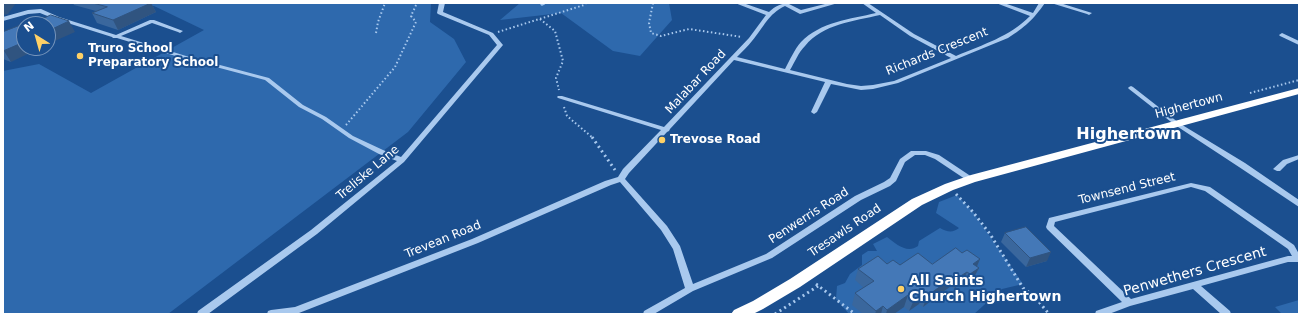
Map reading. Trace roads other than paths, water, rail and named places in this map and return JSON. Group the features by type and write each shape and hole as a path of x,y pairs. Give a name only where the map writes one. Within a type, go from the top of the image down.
{"highway":[{"name":"Highertown","path":"971,179 1299,91"},
{"name":"Tresawls Road","path":"739,314 758,305 806,276 917,202 949,187 971,179"}],"street":[{"name":"Treliske Lane","path":"201,314 314,232 402,160 500,45 490,34 440,13 442,3"},
{"path":"738,3 769,14"},
{"path":"786,4 800,12 835,3"},
{"path":"865,3 912,35 956,58"},
{"path":"999,3 1034,15"},
{"name":"Richards Crescent","path":"733,58 861,88 873,88 896,82 1006,37 1022,27 1034,15 1042,3"},
{"path":"1054,3 1089,13"},
{"name":"Malabar Road","path":"621,179 626,171 667,130 751,39 769,14 786,4"},
{"path":"3,19 28,12 41,11 57,18 115,36 267,79 301,106 381,152 402,160"},
{"path":"787,71 802,46 819,31 852,20 880,14"},
{"path":"115,36 152,21 180,31"},
{"path":"1282,35 1299,43"},
{"path":"814,112 829,81"},
{"path":"1131,88 1177,124 1242,165 1299,204"},
{"path":"560,97 667,130"},
{"name":"Penwerris Road","path":"647,314 690,289 769,256 858,198 893,180 902,161 913,153 926,153 937,157 971,179"},
{"path":"1277,169 1285,162 1299,157"},
{"path":"621,179 664,228 677,248 690,289"},
{"name":"Trevean Road","path":"271,314 296,310 482,237 608,183 621,179"},
{"name":"Townsend Street","path":"1129,304 1050,227 1052,220 1191,184 1214,193 1291,247 1299,259"},
{"name":"Penwethers Crescent","path":"1098,314 1288,259 1299,259"},
{"path":"1194,286 1227,314"}],"place":[{"name":"Truro School Preparatory School","path":"80,56"},
{"name":"Trevose Road","path":"662,140"},
{"name":"All Saints Church Highertown","path":"901,289"}],"district":[{"name":"Highertown","path":"1129,135"}]}
